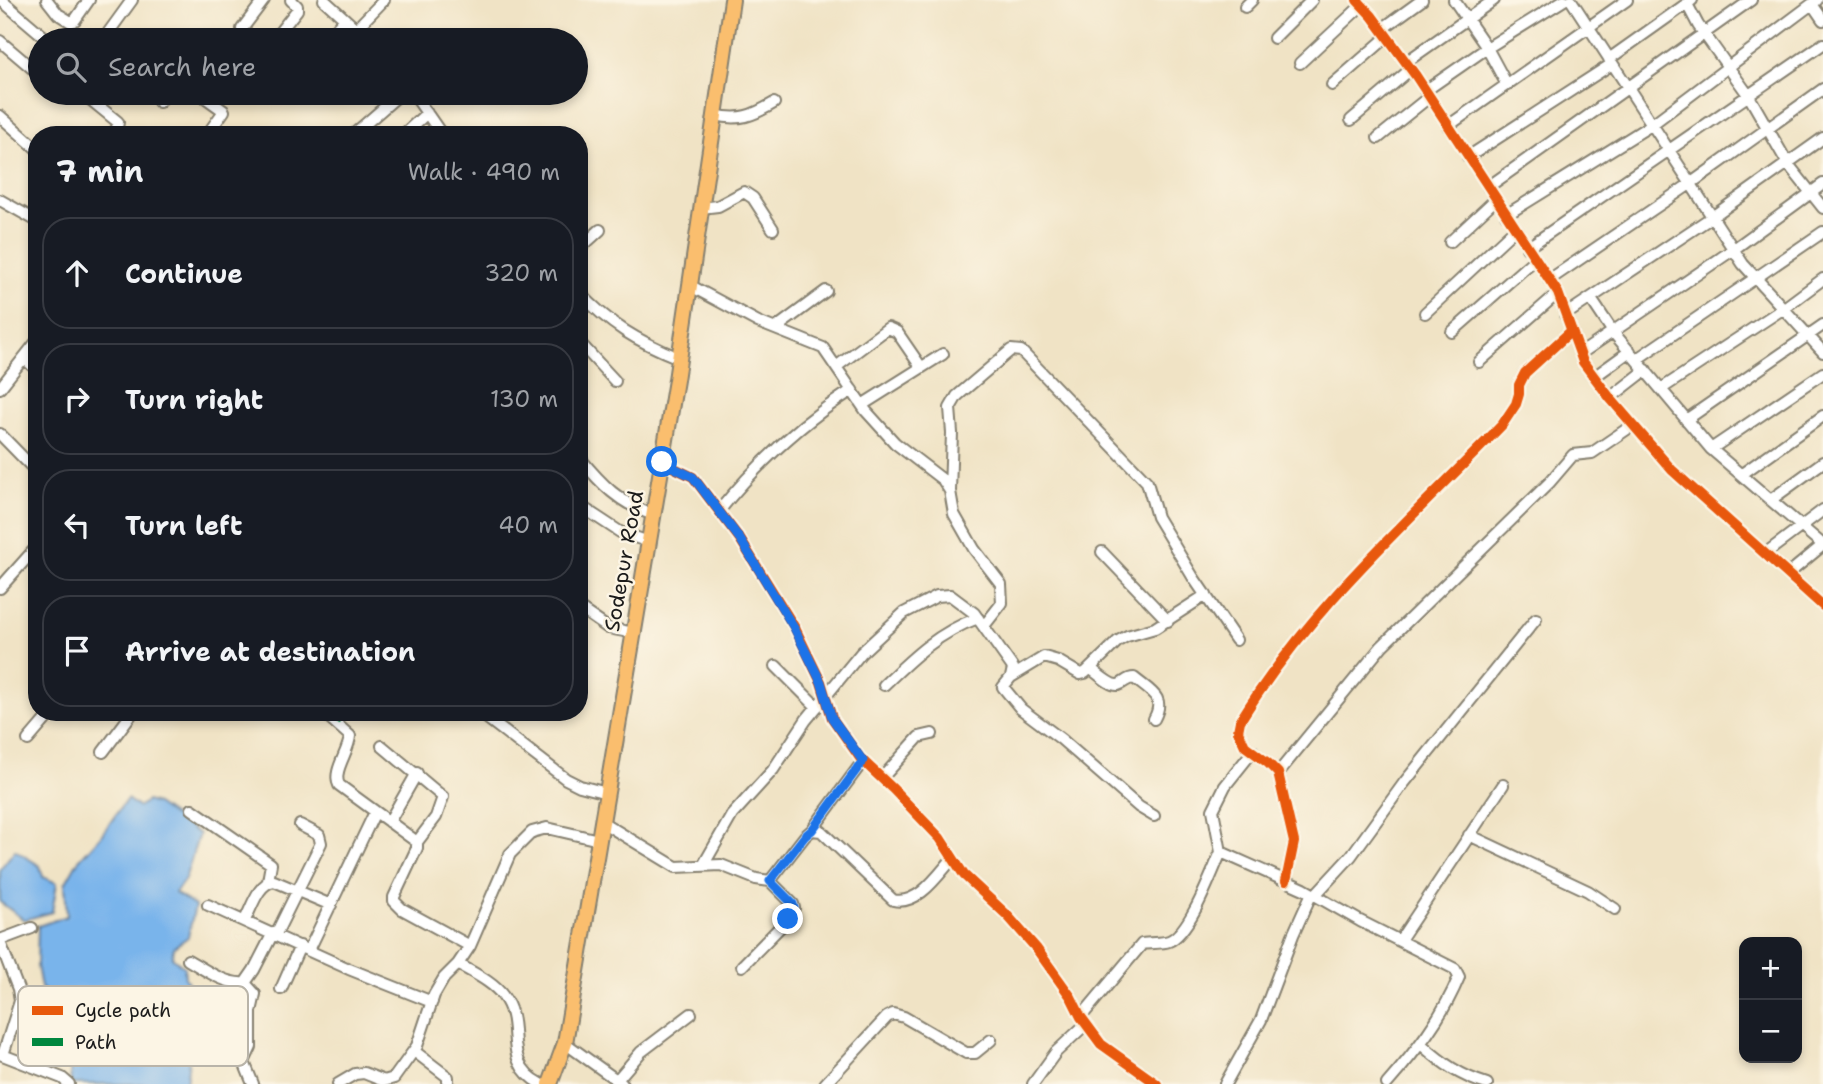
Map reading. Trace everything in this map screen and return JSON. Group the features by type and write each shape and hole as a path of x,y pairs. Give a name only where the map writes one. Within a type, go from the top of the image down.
{"main road":[{"name":"Sodepur Road","path":"550,1084 565,1043 634,633 679,358 732,0"}],"street":[{"path":"1,0 34,28"},
{"path":"47,0 58,14 71,22 89,0"},
{"path":"112,28 132,0"},
{"path":"243,28 264,0"},
{"path":"283,28 297,10 291,0"},
{"path":"357,28 384,0"},
{"path":"1274,38 1312,0"},
{"path":"1332,85 1422,0"},
{"path":"1454,0 1487,48 1507,85"},
{"path":"1351,120 1408,66 1494,0"},
{"path":"1378,138 1427,94 1487,48 1564,0"},
{"path":"1571,0 1734,250 1823,352"},
{"path":"1448,126 1627,0"},
{"path":"1488,187 1626,86 1751,0"},
{"path":"328,1 355,28"},
{"path":"1468,157 1610,62 1689,2 1705,34 1749,96 1788,164 1823,208"},
{"path":"1506,215 1651,125 1815,2 1823,20"},
{"path":"1300,63 1359,3 1385,33 1408,66 1558,293 1580,354 1610,398 1672,470 1823,606"},
{"path":"337,28 345,19"},
{"path":"0,41 28,65"},
{"path":"1527,248 1823,44"},
{"path":"1549,280 1823,89"},
{"path":"715,115 733,120 756,114 774,103"},
{"path":"97,105 118,122 117,126"},
{"path":"213,126 224,111 216,105"},
{"path":"363,126 387,105"},
{"path":"421,105 436,126"},
{"path":"413,126 427,113"},
{"path":"0,116 28,141"},
{"path":"1565,315 1712,218 1823,138"},
{"path":"1580,354 1734,250 1823,184"},
{"path":"701,208 718,206 744,192 753,198 773,229"},
{"path":"1450,242 1496,199"},
{"path":"0,200 28,216"},
{"path":"1424,313 1515,229"},
{"path":"588,241 600,230"},
{"path":"1594,377 1757,279 1823,232"},
{"path":"1452,332 1535,259"},
{"path":"1661,389 1823,279"},
{"path":"689,285 758,322 823,348 862,405 895,443 943,480 950,491"},
{"path":"776,328 825,291"},
{"path":"1479,362 1558,293"},
{"path":"1591,299 1613,332 1711,449 1823,545 1788,574"},
{"path":"588,300 615,326 679,358"},
{"path":"1686,420 1823,325"},
{"path":"836,367 888,328 897,332 921,367"},
{"path":"1286,881 1294,842 1278,773 1245,746 1238,731 1240,721 1313,619 1360,566 1502,425 1516,404 1520,394 1519,384 1525,373 1570,332"},
{"path":"884,685 934,640 954,627 981,622 1002,603 1001,584 974,549 954,514 950,491 950,408 957,396 1010,351 1021,351 1147,482 1157,517 1236,640"},
{"path":"588,352 615,381"},
{"path":"0,388 28,353"},
{"path":"862,405 943,354"},
{"path":"24,358 28,362"},
{"path":"1610,398 1646,370"},
{"path":"1711,449 1823,373"},
{"path":"719,511 744,480 803,423 852,390"},
{"path":"1742,474 1823,416"},
{"path":"1278,773 1382,646 1549,483 1573,455 1592,453 1633,425"},
{"path":"0,434 28,463"},
{"path":"662,462 693,477 740,539 776,595 821,682 821,703"},
{"path":"1772,499 1823,462"},
{"path":"588,467 614,495 636,509 653,515"},
{"path":"1766,553 1823,510"},
{"path":"588,511 620,532 649,542"},
{"path":"1102,552 1168,621"},
{"path":"0,588 28,558"},
{"path":"704,864 732,815 773,770 793,737 861,653 904,613 937,596 950,595 962,602 981,622 1013,668 1011,677"},
{"path":"1154,816 1021,709 1003,687 1011,677 1044,657 1058,661 1080,674 1091,669 1118,641 1155,628 1206,595"},
{"path":"588,614 608,628 634,633"},
{"path":"1225,1084 1261,1020 1293,935 1313,895 1350,856 1404,783 1536,619"},
{"path":"776,666 821,703 863,761 940,838 964,875 1007,915 1036,948 1101,1044 1141,1080 1157,1084"},
{"path":"1091,669 1114,685 1119,685 1130,677 1134,678 1159,700 1160,709 1154,719"},
{"path":"29,740 45,721"},
{"path":"103,752 125,721"},
{"path":"341,721 350,736 349,747 337,773 337,781 417,842"},
{"path":"491,721 566,779 580,786 607,793"},
{"path":"882,778 919,737 932,734"},
{"path":"382,746 443,797 436,817 417,842 417,849 394,901 402,909 470,946"},
{"path":"1033,1084 1142,944 1167,942 1177,936 1201,899 1221,852 1213,810 1225,786 1253,751"},
{"path":"770,881 863,761"},
{"path":"389,821 417,773"},
{"path":"1399,940 1503,785"},
{"path":"192,809 271,864 268,881"},
{"path":"281,989 331,905 375,811"},
{"path":"602,822 676,867 722,865 756,879 770,881 793,904 793,911 788,919 742,966"},
{"path":"245,983 298,892 321,838 300,825"},
{"path":"338,1084 355,1074 364,1073 384,1081 394,1078 414,1051 444,978 470,946 510,854 532,832 547,828 599,840"},
{"path":"812,830 821,831 831,838 856,866 893,900 912,899 953,858"},
{"path":"1469,835 1588,891 1615,909"},
{"path":"1221,852 1286,881 1455,969 1459,977 1422,1045 1387,1084"},
{"path":"245,920 263,885 268,881 274,881 331,905"},
{"path":"208,905 275,933 349,969 432,1002"},
{"path":"18,989 0,941 32,928"},
{"path":"188,960 220,977 248,986"},
{"path":"458,964 503,996 510,1010 518,1062 524,1071 541,1084"},
{"path":"248,986 255,994 251,1012 251,1047 248,1053"},
{"path":"2,1054 18,1007"},
{"path":"565,1043 619,1082 642,1052 691,1014"},
{"path":"825,1084 887,1017 893,1014 904,1017 965,1053 975,1053 991,1040"},
{"path":"1422,1045 1447,1067 1472,1080 1487,1084"},
{"path":"414,1051 448,1077 450,1083"},
{"path":"32,1066 62,1078 69,1084"}],"water":[{"path":"127,799 138,807 147,801 156,804 199,834 185,879 175,893 195,906 188,937 174,947 172,957 184,967 185,978 190,986 41,986 37,966 38,926 67,916 65,884 78,861 100,837"},
{"path":"15,850 40,866 43,877 57,883 52,912 24,920 0,902 0,869"},
{"path":"70,1066 188,1066 186,1084 71,1084"}],"cycle path":[{"path":"1357,0 1416,76 1558,293 1583,362 1610,398 1672,470 1823,606"},
{"path":"1286,881 1294,842 1278,773 1245,746 1238,731 1240,721 1298,639 1363,566 1502,425 1516,404 1519,385 1525,373 1570,332"},
{"path":"662,462 693,477 740,539 795,628 821,682 832,718 860,758 940,838 964,875 1007,915 1036,948 1101,1044 1157,1084"}],"route":[{"path":"662,462 693,477 740,539 794,628 821,682 832,718 863,761 770,881 793,904 794,908 788,919"}]}
